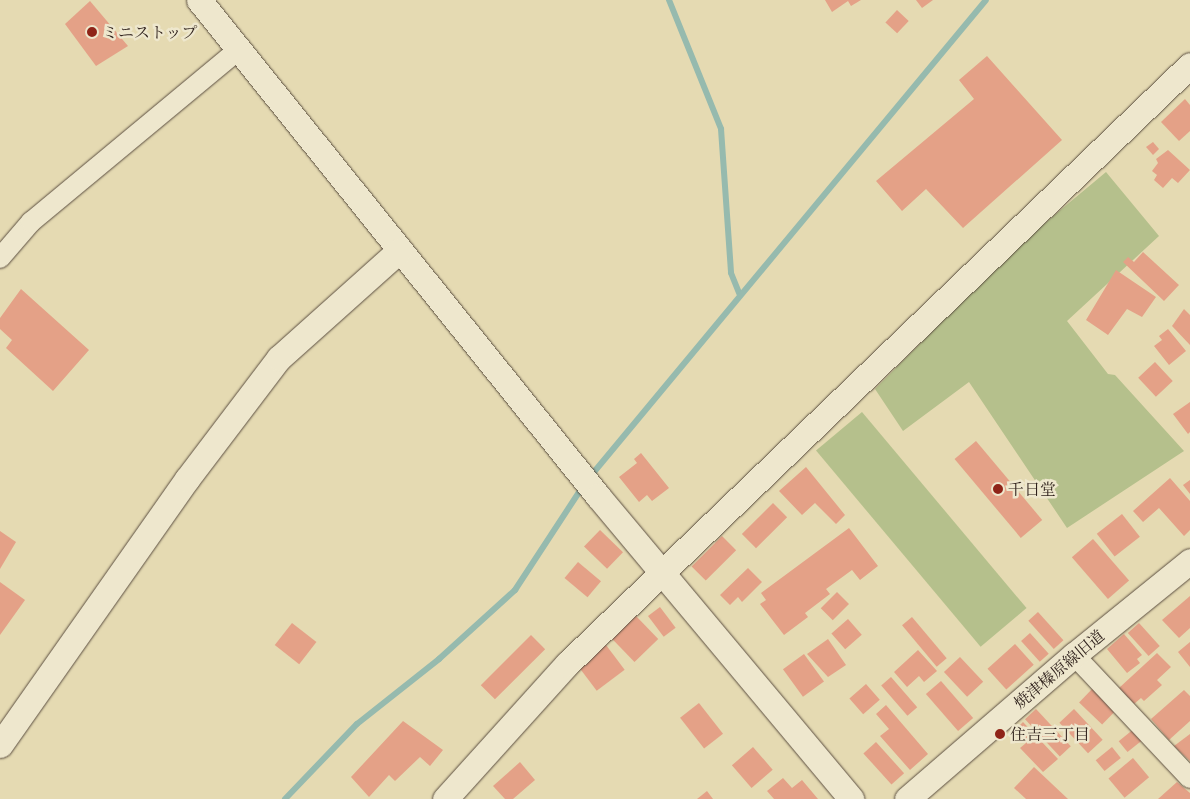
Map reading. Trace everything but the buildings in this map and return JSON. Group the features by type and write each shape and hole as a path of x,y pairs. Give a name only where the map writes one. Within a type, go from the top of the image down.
{"street":[{"path":"198,0 578,472 851,799"},
{"path":"0,258 31,222 238,50"},
{"path":"445,799 567,664 663,574 994,250 1190,65"},
{"path":"0,745 187,479 279,358 400,250"},
{"name":"焼津榛原線旧道","path":"907,799 1074,655 1190,561"},
{"path":"1074,655 1190,778"}],"green space":[{"path":"1106,172 1159,236 1067,321 1108,374 1115,375 1184,451 1067,528 969,382 903,431 875,389 1014,249"},
{"path":"862,412 1027,608 981,647 816,451"}],"waterway":[{"path":"669,0 721,129 731,273 739,293"},
{"path":"589,478 986,0"},
{"path":"285,799 357,724 439,659 515,590 583,486"}],"place":[{"name":"ミニストップ","path":"92,32"},
{"name":"千日堂","path":"998,489"},
{"name":"住吉三丁目","path":"1000,734"}]}
